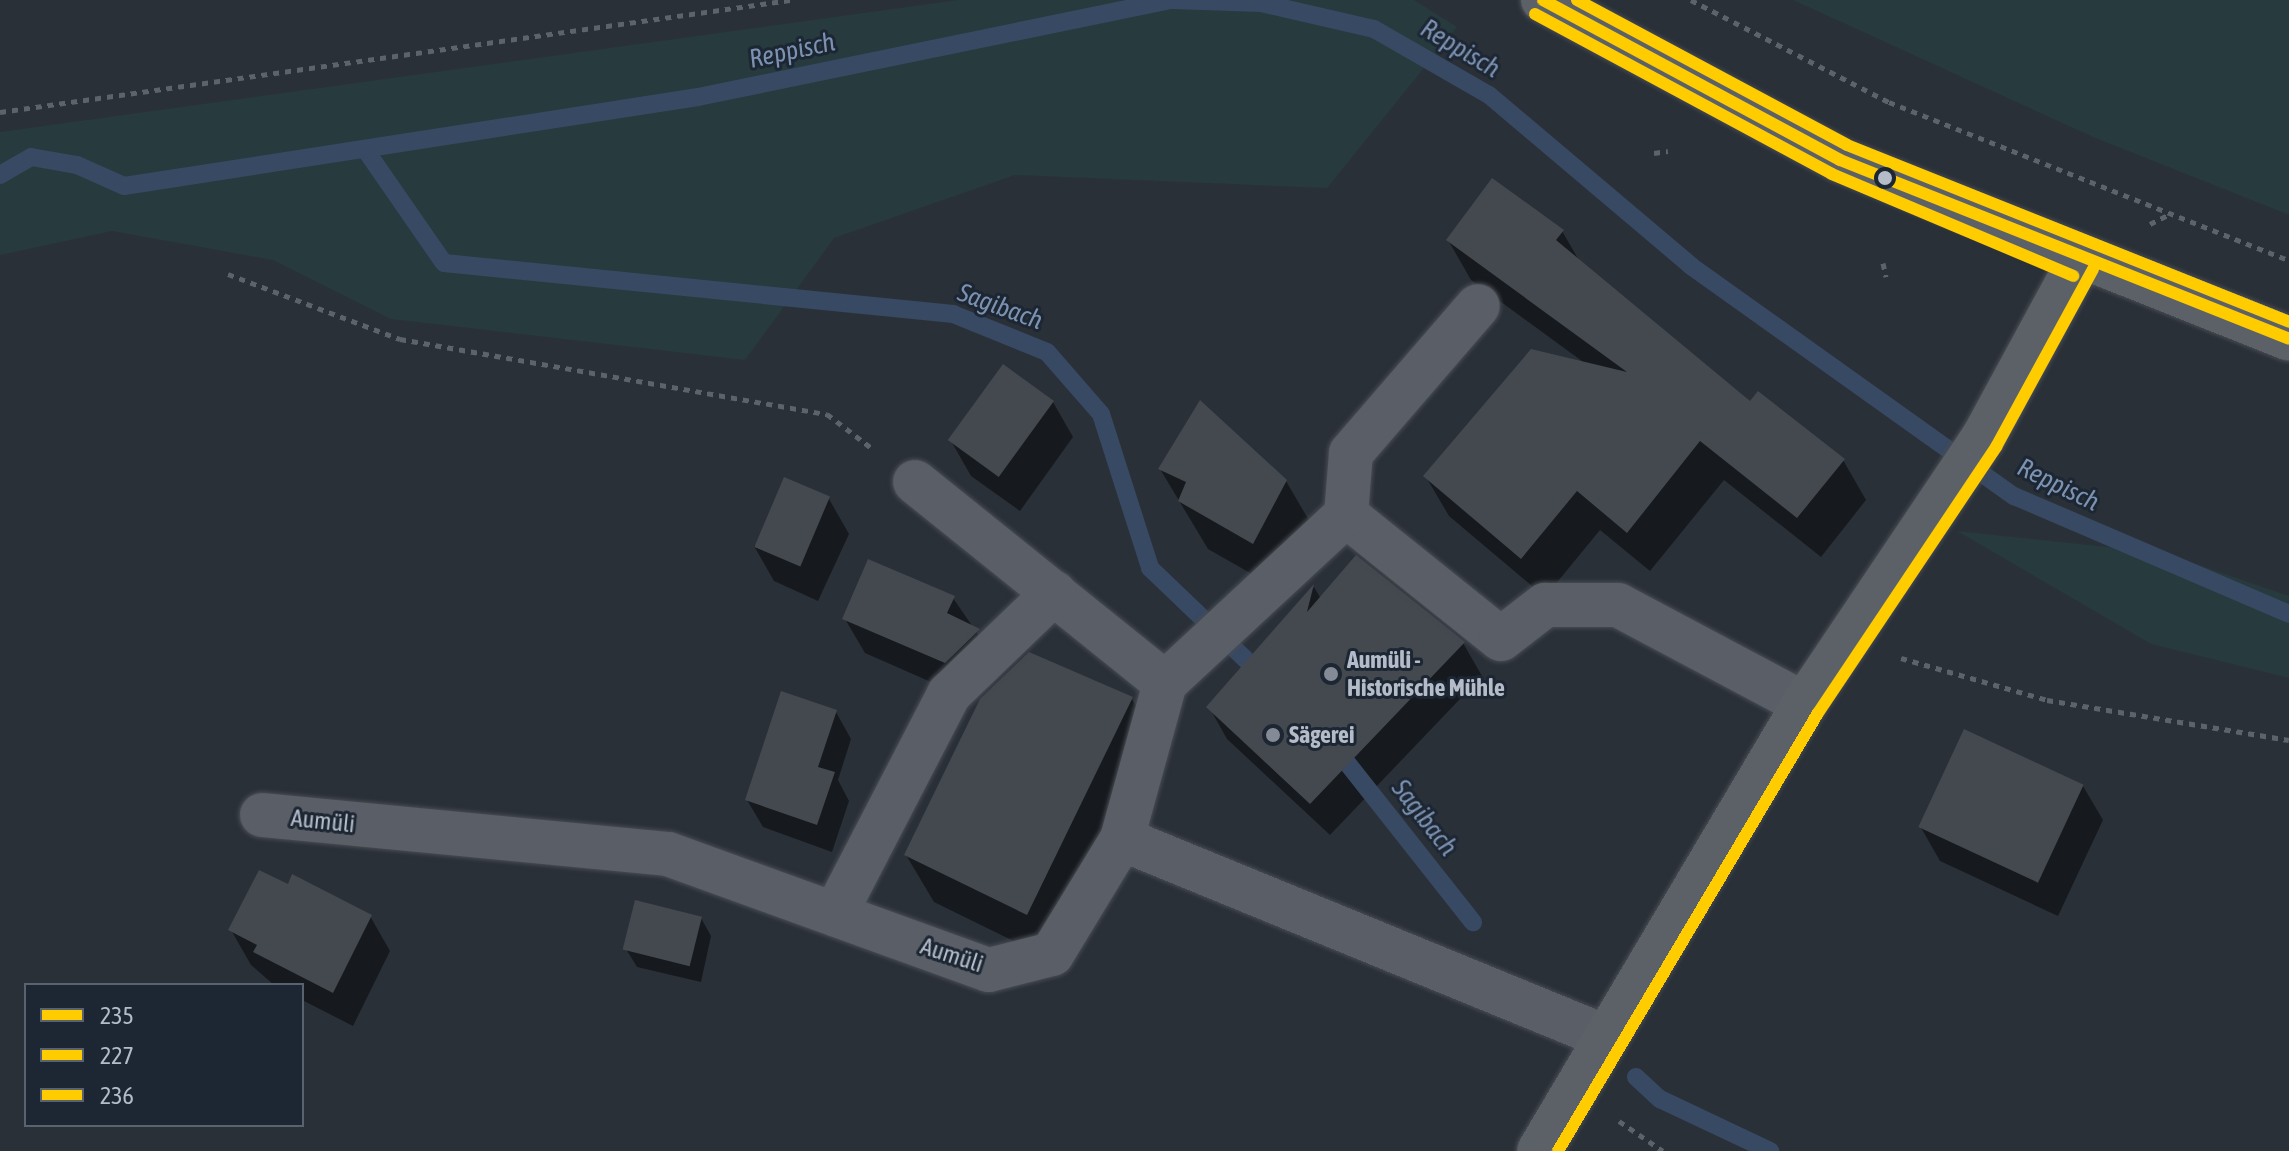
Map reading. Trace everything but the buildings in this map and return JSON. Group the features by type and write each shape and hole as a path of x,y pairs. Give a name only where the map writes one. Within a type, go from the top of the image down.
{"main road":[{"path":"1543,0 1840,160 2079,261 2289,339"},
{"path":"1539,1151 1603,1036 1804,704 1983,438 2079,261"}],"street":[{"path":"915,482 1165,683 1346,515 1351,453 1478,306"},
{"path":"1346,515 1501,639 1545,605 1618,605 1804,704"},
{"path":"835,914 949,694 1054,593"},
{"name":"Aumüli","path":"262,815 668,854 989,970 1052,954 1122,839 1165,683"},
{"path":"1122,839 1603,1036"}],"path":[{"path":"0,112 790,0"},
{"path":"1691,0 1889,102 2289,260"},
{"path":"1654,153 1668,151"},
{"path":"1883,263 1886,277"},
{"path":"228,274 400,339 827,414 915,482"},
{"path":"1846,642 2047,700 2289,740"}],"green space":[{"path":"958,0 1414,0 1457,27 1327,188 1015,175 834,238 745,360 391,319 273,260 112,231 0,255 0,132"},
{"path":"1793,0 2289,0 2289,215 2093,137"},
{"path":"1957,531 2164,553 2289,596 2289,678 2151,644"}],"waterway":[{"name":"Reppisch","path":"0,175 31,157 77,165 124,186 698,97 1172,0 1261,3 1374,29 1489,95 1691,266 2014,496 2289,614"},
{"name":"Sagibach","path":"367,152 444,263 953,314 1047,352 1101,414 1150,568 1264,677"},
{"name":"Sagibach","path":"1333,745 1473,922"},
{"path":"1636,1077 1660,1099 1770,1151"}],"transit line":[{"name":"235","path":"1543,0 1840,160 2289,339"},
{"name":"236","path":"1577,0 1847,145 2289,322"},
{"name":"227","path":"1535,14 1832,174 2073,276"},
{"name":"227","path":"1558,1151 1818,713 1996,447 2093,269"}],"place":[{"name":"Aumüli - Historische Mühle","path":"1331,674"},
{"name":"Sägerei","path":"1273,735"}]}
